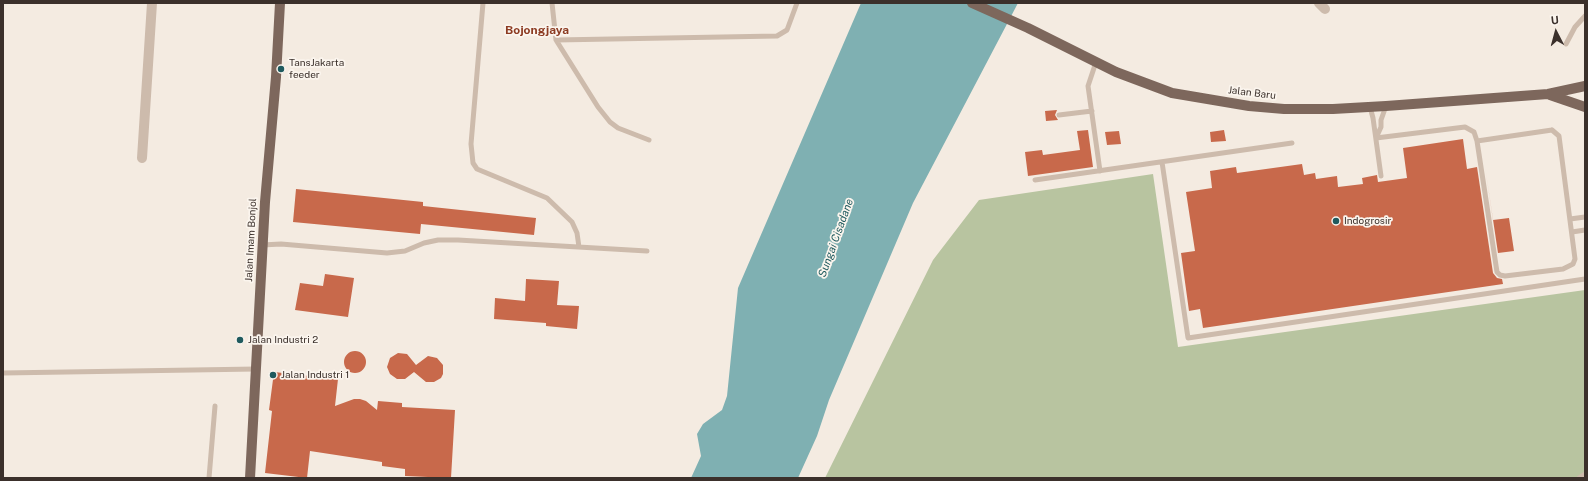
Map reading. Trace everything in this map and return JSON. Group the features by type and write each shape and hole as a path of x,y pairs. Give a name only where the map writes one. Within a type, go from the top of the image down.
{"main road":[{"name":"Jalan Imam Bonjol","path":"252,478 262,245 280,3"},
{"name":"Jalan Baru","path":"972,3 1028,28 1116,72 1172,93 1249,106 1284,109 1370,107 1548,94 1585,86"},
{"name":"Jalan Baru","path":"1548,94 1566,99 1585,107"}],"street":[{"path":"142,158 152,3"}],"lane":[{"path":"483,3 471,144 473,163 477,169 552,201 572,222 577,232 579,247"},
{"path":"552,3 556,40 598,107 610,122 618,128 649,140"},
{"path":"556,40 777,36 789,27 797,3"},
{"path":"1566,44 1575,27 1585,16"},
{"path":"1096,62 1088,86 1100,171"},
{"path":"1376,138 1381,127 1381,120 1386,106"},
{"path":"1370,107 1381,176"},
{"path":"1059,115 1092,111"},
{"path":"1376,138 1465,127 1474,132 1477,140 1497,272 1500,275 1505,276 1563,269 1573,264 1575,259 1560,136 1552,130 1477,140"},
{"path":"1034,180 1292,143"},
{"path":"1162,162 1188,338 1585,279"},
{"path":"1570,219 1585,217"},
{"path":"1572,232 1585,230"},
{"path":"262,245 281,244 387,253 405,251 424,243 438,240 647,251"},
{"path":"3,373 256,369"},
{"path":"209,478 215,406"},
{"path":"1579,478 1585,474"}],"green space":[{"path":"1153,174 1178,347 1585,290 1585,478 825,478 933,260 979,200"}],"water":[{"name":"Sungai Cisadane","path":"861,3 1018,3 913,203 829,400 817,436 798,478 691,478 701,456 697,434 703,424 722,410 727,396 738,288"}],"building":[{"path":"1057,110 1055,115 1058,120 1046,121 1045,111"},
{"path":"1088,130 1093,167 1028,176 1025,152 1042,150 1043,155 1080,150 1077,131"},
{"path":"1224,130 1226,141 1211,142 1210,132"},
{"path":"1119,131 1121,144 1107,145 1105,132"},
{"name":"Indogrosir","path":"1463,139 1467,169 1477,167 1493,273 1497,278 1502,279 1503,284 1203,328 1200,309 1189,311 1181,253 1195,251 1186,192 1212,188 1210,171 1236,167 1237,173 1302,164 1304,175 1315,173 1316,179 1337,176 1338,187 1363,184 1362,178 1377,175 1378,182 1407,178 1403,148"},
{"path":"296,189 423,202 423,206 536,218 534,235 421,224 420,234 293,222"},
{"path":"1509,218 1514,251 1498,253 1493,220"},
{"path":"325,274 354,278 348,317 295,310 300,283 323,286"},
{"path":"526,279 559,281 557,305 579,306 577,329 546,326 546,323 494,319 495,298 525,301"},
{"path":"355,351 363,354 366,362 363,370 355,373 347,370 344,362 347,354"},
{"path":"398,353 407,354 416,365 428,356 437,358 443,365 443,374 441,378 434,382 426,382 414,372 405,379 397,379 390,374 387,367 390,358"},
{"path":"274,372 338,379 335,406 354,399 360,399 366,401 377,410 378,401 402,403 402,407 455,410 451,478 405,476 405,469 382,466 382,462 310,451 307,478 265,473 272,411 269,410"}],"place":[{"name":"TansJakarta feeder","path":"281,69"},
{"name":"Indogrosir","path":"1336,221"},
{"name":"Jalan Industri 2","path":"240,340"},
{"name":"Jalan Industri 1","path":"273,375"}],"district":[{"name":"Bojongjaya","path":"537,30"}]}
